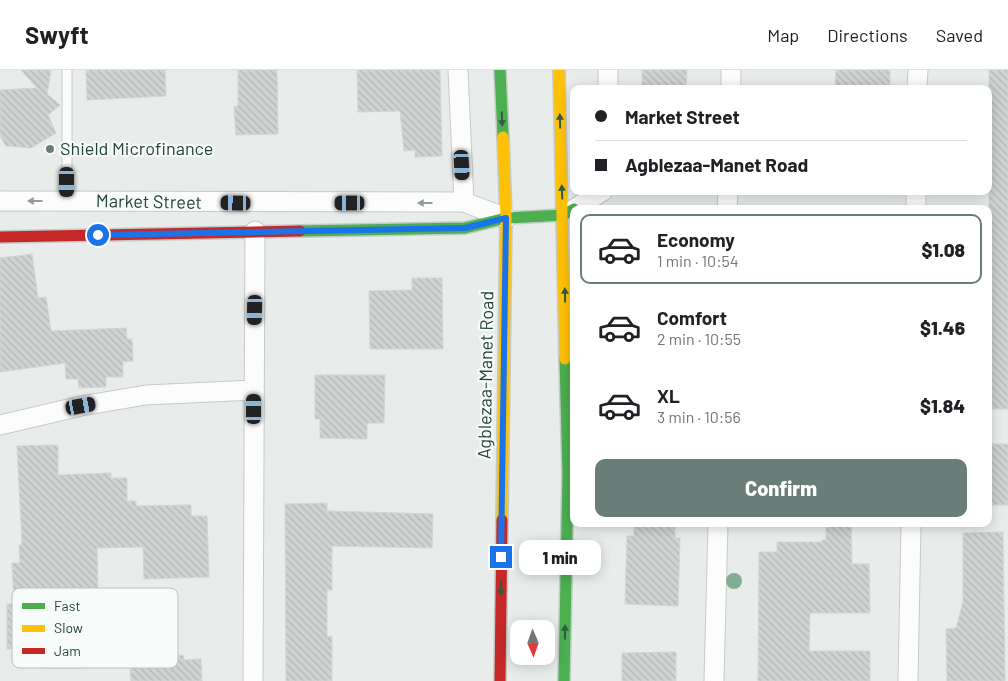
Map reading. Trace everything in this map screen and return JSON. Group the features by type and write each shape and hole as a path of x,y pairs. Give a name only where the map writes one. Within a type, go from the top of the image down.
{"main road":[{"name":"Agblezaa-Manet Road","path":"500,70 506,218 500,681"},
{"path":"559,70 561,169 570,211 564,681"},
{"name":"Market Street","path":"0,237 465,228 506,218 570,211"}],"street":[{"path":"458,70 464,202"},
{"path":"608,70 608,85"},
{"path":"731,70 731,85"},
{"path":"917,85 918,70"},
{"path":"580,205 596,195"},
{"name":"Market Street","path":"0,201 464,202 506,218"},
{"path":"252,681 256,231"},
{"path":"0,425 81,406 146,395 254,390"},
{"path":"714,681 718,527"},
{"path":"908,681 911,527"}],"lane":[{"path":"67,70 67,201"}],"building":[{"path":"21,70 51,70 47,94 60,105 48,115 56,133 31,148 6,146 0,136 0,90 37,88"},
{"path":"86,70 165,70 166,96 87,100"},
{"path":"238,70 277,70 278,134 236,135 234,107 238,106"},
{"path":"357,70 440,70 442,156 415,157 415,150 404,151 400,111 358,112"},
{"path":"642,70 687,70 686,85 642,85"},
{"path":"836,70 890,70 890,85 835,85"},
{"path":"989,70 1008,70 1008,409 992,409 992,205 989,205 989,195 992,195 992,85 989,85"},
{"path":"32,254 38,298 46,297 51,331 126,328 127,339 132,339 133,361 123,362 123,377 106,377 106,387 79,388 78,379 66,379 65,363 0,372 0,258"},
{"path":"412,278 442,278 443,349 370,349 369,291 412,290"},
{"path":"315,375 385,375 384,423 367,423 367,439 320,438 320,419 315,419"},
{"path":"992,444 1008,444 1008,505 992,505"},
{"path":"58,445 58,475 111,473 111,478 127,478 127,501 136,501 136,506 191,505 191,516 207,516 209,577 144,579 143,547 97,548 98,588 13,588 12,563 20,563 19,545 22,545 17,446"},
{"path":"327,503 327,511 433,514 432,548 332,546 332,590 327,590 327,637 332,636 332,681 286,681 285,504"},
{"path":"634,527 675,527 675,538 680,538 678,606 625,604 627,536 634,536"},
{"path":"826,527 851,527 852,564 869,564 870,613 810,613 809,651 870,651 870,681 758,681 759,552 777,552 777,542 822,542 822,540 826,540"},
{"path":"1003,532 1005,681 947,681 946,629 956,628 963,602 963,533"},
{"path":"7,604 12,604 12,649 7,649"},
{"path":"676,652 676,681 622,681 622,653"},
{"path":"183,655 184,660 201,659 202,681 131,681 130,668 178,668 178,656"}],"traffic: fast":[{"path":"500,70 503,137"},
{"path":"300,231 465,228 506,218 563,215 570,211"},
{"path":"564,681 568,474 565,359"}],"traffic: slow":[{"path":"559,70 565,359"},
{"path":"502,520 506,218 503,137"}],"traffic: jam":[{"path":"0,237 300,231"},
{"path":"500,681 502,520"}],"place":[{"name":"Shield Microfinance","path":"50,149"}],"route":[{"path":"98,235 465,228 506,218 501,557"}]}
